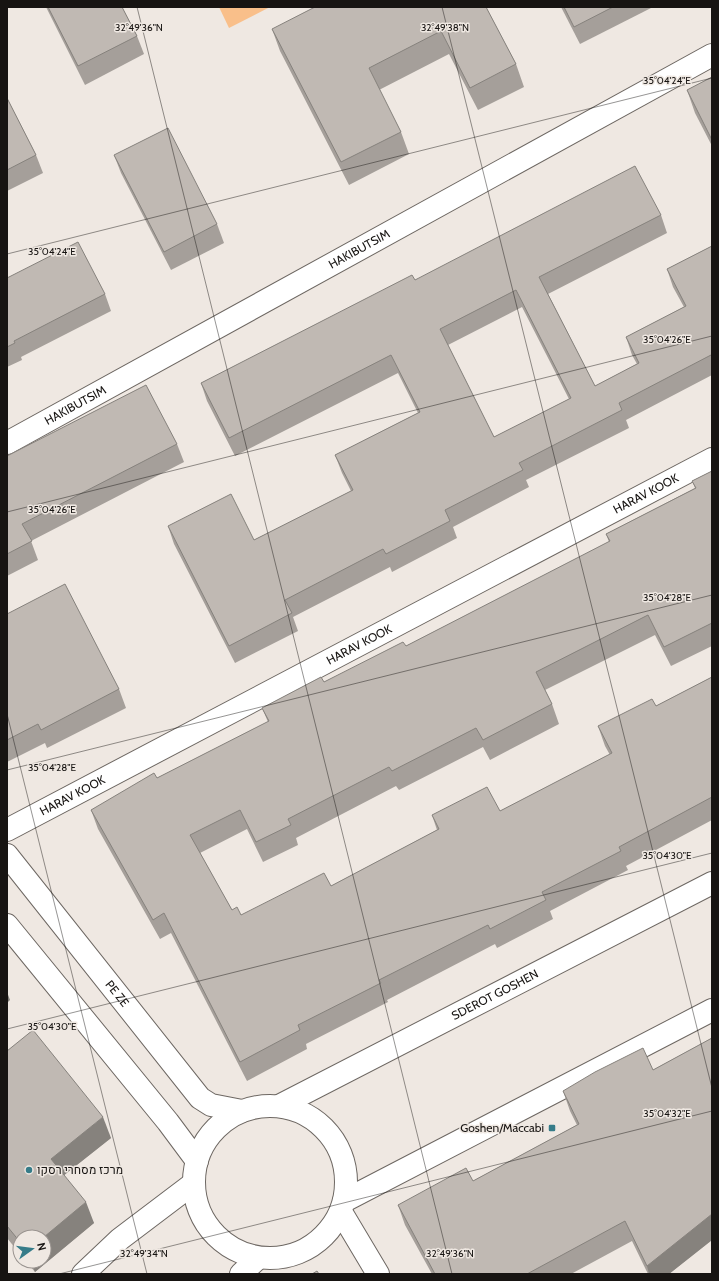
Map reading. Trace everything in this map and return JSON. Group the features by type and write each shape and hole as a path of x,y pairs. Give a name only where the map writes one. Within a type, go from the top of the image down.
{"street":[{"name":"HAKIBUTSIM","path":"7,443 712,56"},
{"name":"HARAV KOOK","path":"7,830 712,459"},
{"name":"PE ZE","path":"7,855 200,1098 211,1105 242,1111"},
{"name":"SDEROT GOSHEN","path":"279,1106 712,883"},
{"path":"7,925 168,1122 197,1161"},
{"path":"342,1206 712,1010"},
{"path":"279,1106 304,1114 324,1129 339,1150 346,1175 342,1206 327,1233 308,1249 284,1258 258,1258 238,1252 220,1240 211,1229 197,1204 194,1183 197,1161 203,1146 213,1132 226,1120 242,1111 260,1107 279,1106"},
{"path":"83,1274 120,1239 194,1183"},
{"path":"342,1206 378,1274"},
{"path":"241,1274 258,1258"}],"shaded area":[{"path":"219,7 270,7 229,28"}],"building":[{"path":"48,7 122,7 137,36 78,66"},
{"path":"315,7 486,7 516,64 470,88 441,31 369,68 401,132 341,162 272,29"},
{"path":"564,7 613,7 574,27"},
{"path":"712,77 712,140 687,90"},
{"path":"7,98 36,155 7,170"},
{"path":"168,128 217,224 164,252 114,155"},
{"path":"635,166 661,215 539,277 595,386 639,363 626,337 686,306 667,269 712,246 712,358 711,355 619,403 622,410 519,463 523,470 445,510 450,521 386,554 383,549 285,600 292,613 229,646 168,526 231,494 254,540 353,490 335,455 420,412 391,355 229,438 201,383 412,275 415,280","holes":["516,290 571,398 494,437 440,329"]},
{"path":"78,242 105,294 14,341 15,343 7,347 7,278"},
{"path":"146,385 177,444 22,524 32,541 7,554 7,456"},
{"path":"712,471 712,623 664,647 648,615 536,672 552,704 483,740 476,728 392,771 389,767 288,819 291,825 256,842 240,810 190,835 232,910 237,907 241,915 324,873 331,886 439,829 432,815 487,787 500,811 612,753 598,726 652,699 656,706 712,677 712,797 619,847 621,851 542,892 546,900 490,929 488,925 379,980 381,983 298,1025 300,1030 240,1062 164,913 153,920 91,810 154,773 157,778 269,721 262,708 321,677 324,682 403,642 406,646 610,541 606,534 696,488 692,481"},
{"path":"65,584 119,689 41,730 38,724 7,740 7,614"},
{"path":"33,1030 103,1117 51,1159 86,1202 52,1230 52,1229 12,1229 12,1232 7,1226 7,1051"},
{"path":"712,1038 712,1214 647,1266 625,1221 527,1274 435,1274 398,1205 466,1168 473,1181 579,1124 563,1091 595,1072 643,1048 653,1070"},
{"path":"317,1271 319,1274 312,1274"}],"place":[{"name":"Goshen/Maccabi","path":"552,1128"},
{"name":"מרכז מסחרי רסקו","path":"29,1170"}]}
